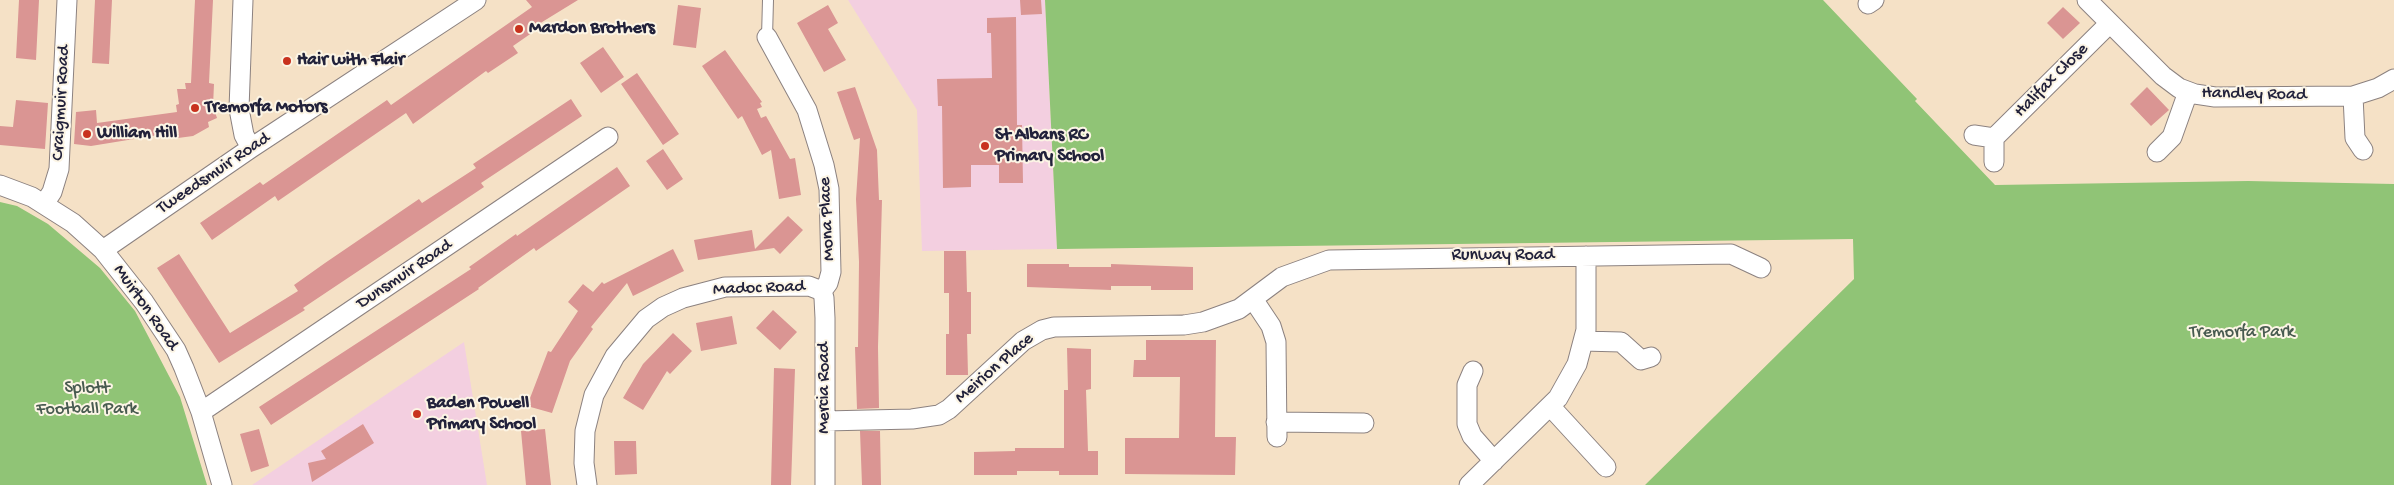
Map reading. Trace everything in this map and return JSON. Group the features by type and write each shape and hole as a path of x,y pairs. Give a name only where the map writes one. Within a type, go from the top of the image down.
{"street":[{"name":"Craigmuir Road","path":"44,204 52,192 59,169 68,0"},
{"path":"243,0 238,109 244,135 251,148"},
{"name":"Tweedsmuir Road","path":"103,250 251,148 476,0"},
{"name":"Handley Road","path":"2087,0 2163,76 2188,92 2215,97 2354,96 2378,88 2394,79"},
{"name":"Halifax Close","path":"1994,138 2110,23"},
{"name":"Mona Place","path":"767,37 807,110 824,165 829,199 831,272 828,283 822,291"},
{"path":"2157,152 2172,137 2188,92"},
{"path":"2354,96 2355,138 2363,150"},
{"path":"1974,135 1994,138 1994,162"},
{"name":"Dunsmuir Road","path":"201,412 608,137"},
{"name":"Muirton Road","path":"0,185 44,204 73,223 103,250 144,302 176,350 201,412 222,485"},
{"name":"Runway Road","path":"1253,299 1282,277 1329,260 1731,254 1761,268"},
{"path":"1469,485 1558,398 1574,370 1584,341 1586,256"},
{"name":"Madoc Road","path":"587,485 584,463 585,432 594,394 614,356 646,319 663,307 683,298 725,287 809,286 822,291"},
{"name":"Mercia Road","path":"822,291 825,311 825,485"},
{"path":"1253,299 1271,326 1276,342 1276,430 1364,423"},
{"name":"Meirion Place","path":"825,421 912,420 939,415 949,409 1023,341 1042,330 1054,327 1184,325 1218,318 1253,299"},
{"path":"1584,341 1620,342 1641,360 1651,356"},
{"path":"1473,371 1467,385 1467,424 1472,436 1494,461"},
{"path":"1550,406 1606,467"}],"lane":[{"path":"767,37 768,0"}],"shaded area":[{"name":"St Albans RC Primary School","path":"848,0 1045,0 1057,249 922,251 917,110"},
{"name":"Baden Powell Primary School","path":"464,342 487,485 252,485"}],"green space":[{"name":"Tremorfa Park","path":"1045,0 1823,0 1995,185 2248,181 2394,184 2394,485 1645,485 1854,279 1853,239 1057,249"},
{"name":"Splott Football Park","path":"0,202 17,206 48,224 100,268 135,311 180,397 207,485 0,485"}],"building":[{"path":"19,0 39,0 36,60 16,58"},
{"path":"95,0 112,0 109,64 92,63"},
{"path":"195,0 213,0 209,83 214,84 213,106 217,118 208,122 209,127 193,136 178,138 177,132 91,146 74,144 76,112 96,110 97,123 177,112 176,105 179,104 177,89 186,89 185,83 191,83"},
{"path":"526,0 578,0 534,27 536,30 513,46 518,53 488,73 486,71 413,124 406,113 278,201 275,196 212,240 200,223 260,182 263,185 387,100 391,105 532,7"},
{"path":"1020,0 1041,0 1042,14 1021,15"},
{"path":"678,5 701,8 696,48 673,45"},
{"path":"828,5 838,23 828,29 846,60 824,72 797,23"},
{"path":"2063,7 2080,23 2063,39 2047,23"},
{"path":"1016,17 1017,125 1022,125 1023,183 999,183 999,165 971,165 971,187 943,188 942,106 938,106 937,79 992,78 991,33 987,33 987,18"},
{"path":"603,47 624,77 601,93 580,63"},
{"path":"725,50 762,102 760,103 762,107 757,109 761,118 766,116 790,159 795,158 801,195 779,199 771,150 762,155 742,116 738,119 702,66"},
{"path":"637,73 679,134 663,145 621,84"},
{"path":"855,87 877,150 879,200 882,200 878,347 879,408 857,409 855,347 858,347 859,262 856,199 860,138 854,140 837,92"},
{"path":"2147,87 2169,110 2151,126 2130,104"},
{"path":"571,99 582,116 481,183 484,187 303,308 305,310 219,363 157,268 179,254 230,333 298,291 294,285 325,263 419,199 422,203 476,168 473,164"},
{"path":"16,100 48,103 45,149 0,145 0,126 13,127"},
{"path":"663,149 683,179 667,190 646,161"},
{"path":"617,167 630,186 536,251 534,248 479,289 271,425 259,407 471,269 469,267 516,234 517,236"},
{"path":"788,216 803,230 780,254 774,248 698,260 694,240 752,230 755,249"},
{"path":"673,249 684,271 633,296 627,283 591,327 593,329 570,361 552,413 527,406 548,351 551,352 578,311 568,302 583,284 593,292 602,282 604,284"},
{"path":"944,251 966,251 967,292 971,292 971,334 967,334 968,375 946,375 949,293 944,293"},
{"path":"1027,264 1069,264 1069,267 1111,267 1111,264 1193,267 1193,290 1151,290 1151,286 1111,286 1111,290 1027,287"},
{"path":"773,310 797,332 780,350 756,328"},
{"path":"732,316 737,344 701,351 696,323"},
{"path":"673,333 692,351 670,374 667,371 643,410 623,398 643,364"},
{"path":"1146,340 1216,340 1215,437 1236,437 1235,475 1125,474 1125,438 1179,438 1180,377 1133,377 1134,360 1146,360"},
{"path":"1067,348 1091,349 1091,389 1086,390 1088,451 1098,451 1098,475 1059,475 1059,471 1017,471 1017,475 974,475 974,452 1015,451 1015,448 1064,448 1064,390 1068,390"},
{"path":"774,368 795,369 791,485 771,485"},
{"path":"363,424 374,443 312,482 308,463 326,459 321,451"},
{"path":"259,429 269,466 251,472 240,434"},
{"path":"545,429 551,485 526,485 521,431"},
{"path":"860,431 880,431 881,485 862,485"},
{"path":"614,441 636,441 637,474 615,475"}],"place":[{"name":"Mardon Brothers","path":"519,29"},
{"name":"Hair with Flair","path":"287,61"},
{"name":"Tremorfa Motors","path":"195,108"},
{"name":"William Hill","path":"87,134"},
{"name":"St Albans RC Primary School","path":"985,146"},
{"name":"Baden Powell Primary School","path":"417,414"}]}
